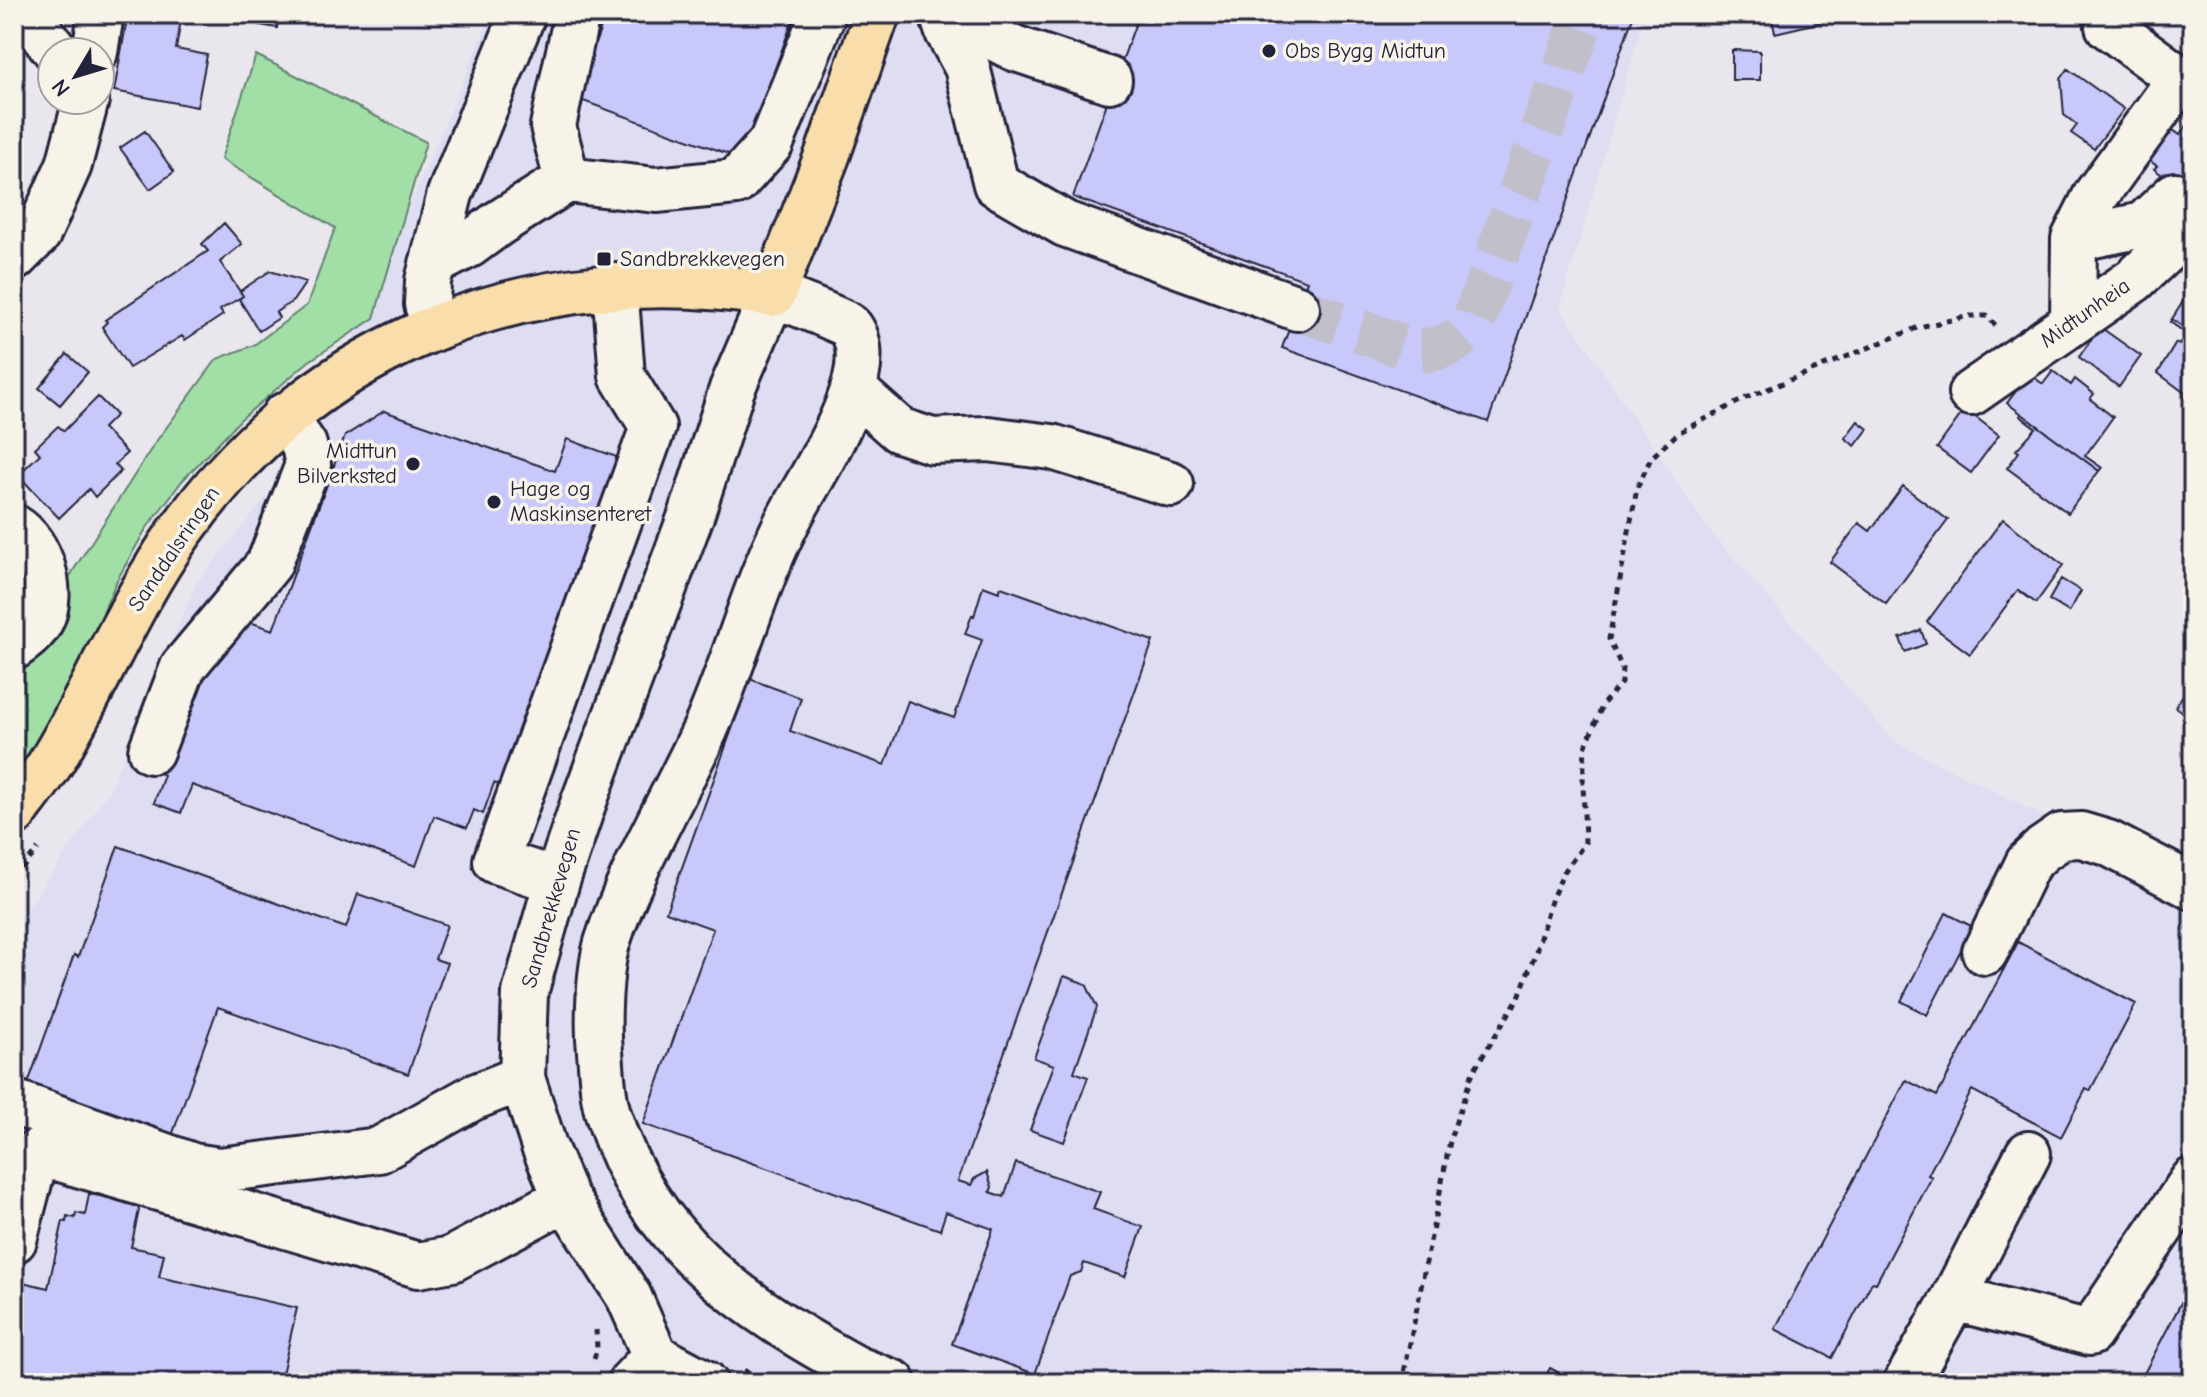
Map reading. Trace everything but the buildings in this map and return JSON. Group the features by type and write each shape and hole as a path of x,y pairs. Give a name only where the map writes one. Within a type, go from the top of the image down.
{"main road":[{"name":"Sandbrekkevegen","path":"773,294 827,156 877,14"},
{"name":"Sanddalsringen","path":"14,813 49,765 140,596 179,533 224,474 284,416 367,358 434,326 509,303 615,286 724,286 773,294"}],"street":[{"path":"20,14 33,22 44,36"},
{"path":"98,36 101,14"},
{"path":"434,326 427,304 432,264 450,194 523,14"},
{"path":"567,180 553,126 577,14"},
{"path":"432,264 469,245 567,180 656,190 736,182 771,143 823,14"},
{"path":"945,14 1014,48 1109,80"},
{"path":"945,14 948,32 967,67 996,184 1065,224 1297,308"},
{"path":"2073,322 2074,239 2096,195 2180,79 2108,26"},
{"path":"14,258 38,234 69,165 81,116"},
{"path":"2074,239 2143,225 2184,210"},
{"name":"Midtunheia","path":"1971,393 2134,280 2184,210"},
{"path":"557,881 496,861 653,427 622,376 615,286"},
{"path":"773,294 846,323 853,330 857,352 854,390 836,434 772,551 713,712 643,853 606,945 598,1028 603,1092 608,1115 627,1161 673,1233 700,1264 723,1285 793,1334 868,1378"},
{"name":"Sandbrekkevegen","path":"625,1369 629,1297 566,1198 544,1146 522,1078 525,993 557,881 602,751 692,513 732,389 773,294"},
{"path":"854,390 899,430 932,441 988,439 1052,447 1171,484"},
{"path":"151,751 183,667 269,564 303,479 308,465 304,445 284,416"},
{"path":"14,527 31,545 47,583 42,619 29,636 14,647"},
{"path":"1985,952 2028,863 2062,836 2081,835 2108,843 2193,887"},
{"path":"16,1103 193,1166 219,1170 379,1150 472,1098 522,1078"},
{"path":"14,1240 37,1152 418,1265 452,1259 566,1198"},
{"path":"1906,1383 2028,1154"},
{"path":"1954,1298 2090,1333 2193,1180"},
{"path":"625,1369 705,1383"}],"path":[{"path":"1402,1383 1451,1136 1473,1072 1519,997 1552,898 1564,872 1585,843 1585,748 1603,704 1621,683 1622,668 1609,639 1637,488 1651,458 1678,433 1746,398 1919,327 1970,316 1987,316 2025,356"},
{"path":"596,1325 597,1348 625,1369"}],"shaded area":[{"path":"492,14 1645,14 1560,307 1708,529 1894,741 2193,891 2193,1383 14,1383 14,928 108,793 197,582 303,453"}],"green space":[{"path":"256,55 426,142 374,318 308,362 240,420 182,481 146,529 117,580 76,674 14,778 14,663 155,443 217,359 254,345 307,305 335,228 221,159"}],"tunnel":[{"path":"1297,308 1415,351 1443,347 1464,333 1475,317 1584,14"}],"place":[{"name":"Obs Bygg Midtun","path":"1269,51"},
{"name":"Sandbrekkevegen","path":"604,259"},
{"name":"Midttun Bilverksted","path":"413,464"},
{"name":"Hage og Maskinsenteret","path":"494,502"}]}
